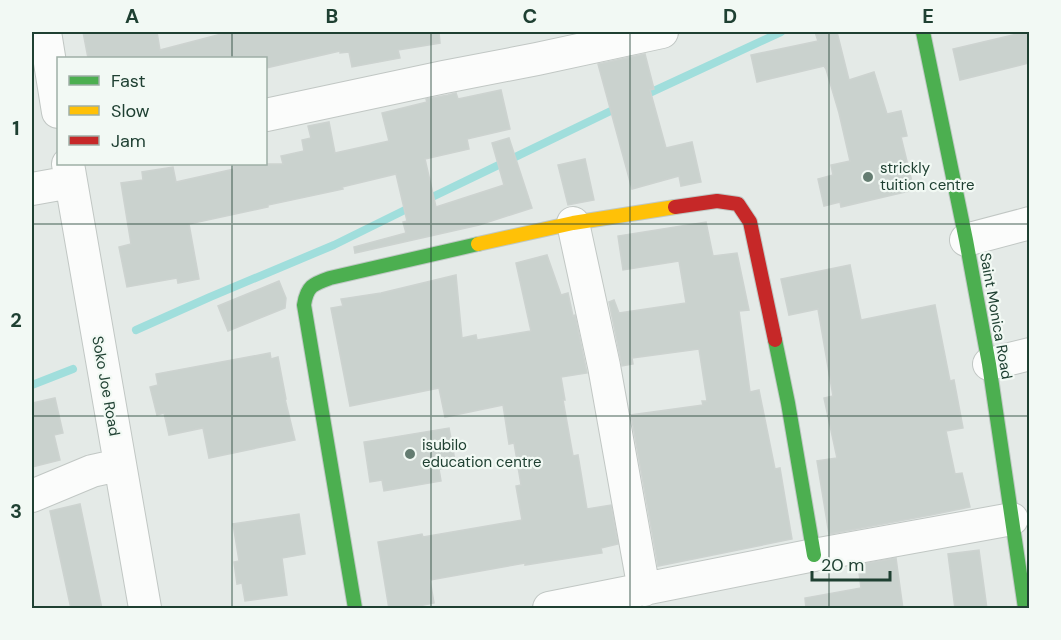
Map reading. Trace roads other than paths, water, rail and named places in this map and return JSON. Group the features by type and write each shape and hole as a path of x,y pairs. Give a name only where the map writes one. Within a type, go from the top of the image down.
{"street":[{"path":"45,32 57,106"},
{"path":"267,115 662,32"},
{"name":"Saint Monica Road","path":"929,33 989,364 1012,519 1024,562 1025,609"},
{"path":"32,189 70,172"},
{"name":"Soko Joe Road","path":"70,172 145,609"},
{"path":"355,609 304,305 306,292 316,283 330,278 573,223 717,201 738,204 750,222 788,403 814,555"},
{"path":"573,223 604,366 644,590"},
{"path":"966,240 1029,223"},
{"path":"989,364 1029,354"},
{"path":"32,496 92,471 119,465"},
{"path":"549,609 814,555 1012,519"}],"waterway":[{"path":"643,96 781,32"},
{"path":"424,201 619,107"},
{"path":"136,330 334,245 413,206"},
{"path":"32,385 73,369"}],"place":[{"name":"strickly tuition centre","path":"868,177"},
{"name":"isubilo education centre","path":"410,454"}]}
